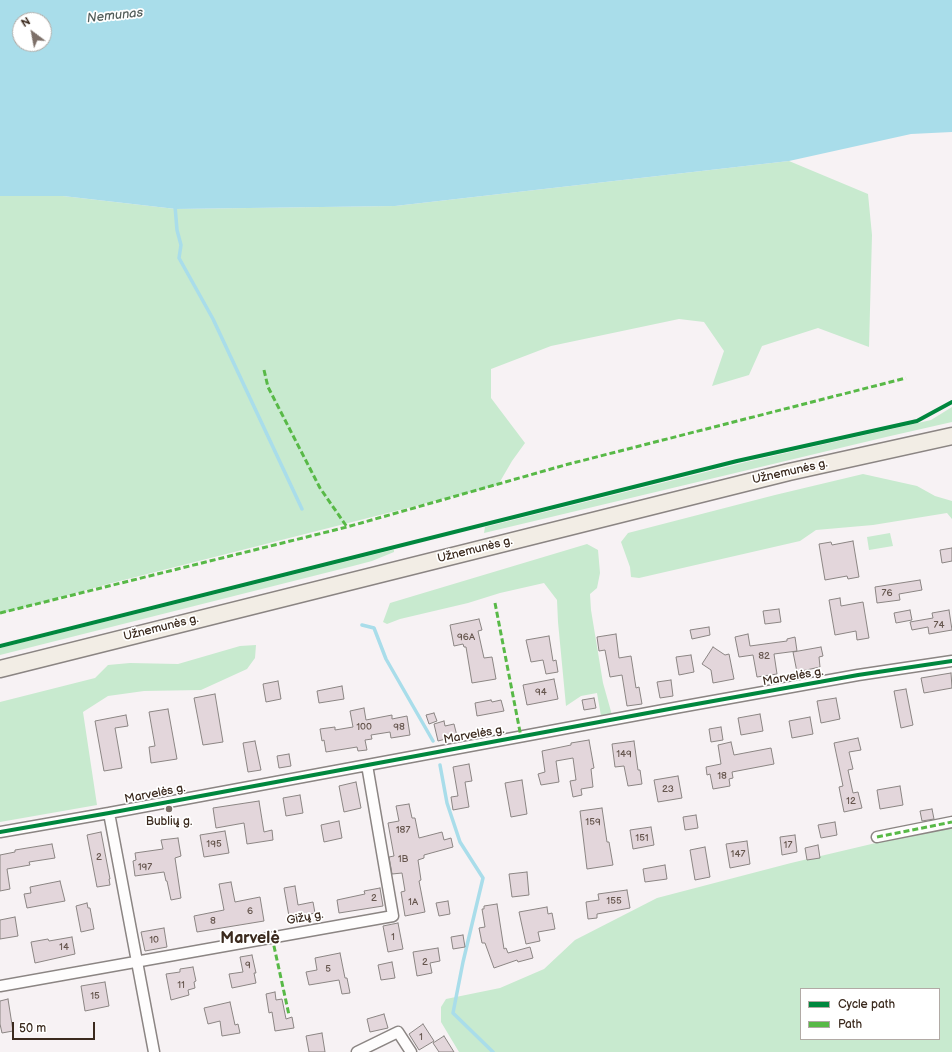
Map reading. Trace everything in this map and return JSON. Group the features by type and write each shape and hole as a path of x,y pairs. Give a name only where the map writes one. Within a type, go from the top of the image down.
{"main road":[{"name":"Užnemunės g.","path":"0,668 789,472 952,436"}],"street":[{"name":"Marvelės g.","path":"0,832 757,693 952,661"},
{"name":"Gižų g.","path":"0,986 393,916 367,765"},
{"path":"110,813 154,1052"},
{"path":"877,837 952,822"},
{"path":"357,1052 398,1032 411,1052"}],"green space":[{"path":"789,161 868,194 872,235 869,347 818,328 762,346 749,375 712,386 724,351 704,322 679,319 551,346 491,369 491,398 525,443 512,461 498,485 108,584 0,614 0,196 63,196 176,209 395,206"},
{"path":"952,407 952,422 484,533 485,527 746,462 931,420"},
{"path":"863,474 917,486 935,496 952,501 952,519 947,513 873,525 816,530 800,541 639,578 631,577 630,567 621,542 628,533"},
{"path":"890,533 893,546 869,550 867,537"},
{"path":"587,544 598,550 600,573 597,588 590,594 591,610 603,683 612,715 601,716 597,693 581,696 566,706 557,600 544,583 400,619 387,624 383,622 390,603"},
{"path":"394,550 394,552 372,561 0,655 0,648"},
{"path":"256,645 255,658 247,669 201,690 144,691 108,696 83,712 97,805 0,822 0,702 95,678 108,665 130,663 178,664 240,646"},
{"path":"952,825 952,1052 459,1052 441,1022 441,1007 446,999 500,988 544,969 575,940 657,898 791,863"}],"water":[{"name":"Nemunas","path":"0,0 952,0 952,132 911,134 789,161 395,206 176,209 63,196 0,196"}],"building":[{"path":"853,541 859,577 848,579 847,576 825,580 819,544 831,542 832,545"},
{"path":"952,548 952,561 942,563 940,550"},
{"path":"920,580 922,590 899,594 900,600 877,603 875,587"},
{"path":"840,598 841,606 863,602 869,638 857,640 856,631 835,635 829,600"},
{"path":"779,609 781,622 765,624 763,611"},
{"path":"910,610 912,620 896,623 894,613"},
{"path":"949,610 952,630 929,634 928,627 912,630 910,622 933,618 932,613"},
{"path":"479,619 482,630 478,631 484,658 492,657 496,679 472,683 466,647 464,647 463,644 454,646 450,625"},
{"path":"709,627 710,635 692,639 690,630"},
{"path":"616,634 619,658 631,656 636,688 639,687 642,704 627,706 622,675 610,677 605,650 599,651 597,637"},
{"path":"748,634 750,646 787,641 787,639 795,637 797,651 774,654 777,674 757,677 753,655 739,657 735,637"},
{"path":"549,636 553,661 556,660 558,672 546,674 543,660 531,662 526,640"},
{"path":"713,647 725,655 729,654 734,679 713,683 711,670 702,664"},
{"path":"821,647 823,656 819,657 820,667 797,672 793,652"},
{"path":"691,655 694,672 679,675 676,657"},
{"path":"951,673 952,688 924,693 921,678"},
{"path":"554,679 558,699 527,705 523,685"},
{"path":"671,680 673,696 660,698 657,682"},
{"path":"278,681 281,699 266,702 263,684"},
{"path":"342,686 344,699 319,703 317,691"},
{"path":"906,689 913,725 901,728 894,691"},
{"path":"215,694 223,742 203,745 194,698"},
{"path":"594,698 596,708 584,710 582,700"},
{"path":"836,698 840,719 821,723 817,701"},
{"path":"491,700 492,702 501,700 504,711 477,716 475,703"},
{"path":"364,708 366,720 392,715 392,719 407,716 410,735 391,738 390,732 371,735 372,739 365,740 367,750 358,751 357,747 326,752 320,729 335,727 335,730 353,727 350,711"},
{"path":"168,709 177,759 151,763 149,747 155,746 149,712"},
{"path":"434,713 437,721 429,724 426,715"},
{"path":"760,714 763,731 741,735 738,718"},
{"path":"126,715 128,726 115,728 122,768 104,771 95,721"},
{"path":"810,717 813,734 792,738 789,721"},
{"path":"444,721 445,726 454,724 457,736 438,741 434,724"},
{"path":"721,727 723,740 711,742 709,729"},
{"path":"858,738 861,750 849,752 853,769 848,770 853,793 858,792 862,808 844,812 839,787 843,786 834,743"},
{"path":"589,740 594,768 591,769 593,787 581,789 582,795 573,797 570,781 576,780 573,758 556,761 559,782 541,785 538,774 545,772 542,751"},
{"path":"255,741 261,770 248,772 243,743"},
{"path":"634,741 638,770 640,770 642,784 628,786 624,766 615,767 612,744"},
{"path":"731,742 734,755 771,748 774,764 732,772 733,778 729,779 730,786 713,789 710,774 707,775 706,767 721,764 718,745"},
{"path":"289,754 291,766 279,768 277,756"},
{"path":"469,764 472,781 465,782 469,807 453,810 451,797 458,796 453,767"},
{"path":"678,776 682,798 658,802 654,780"},
{"path":"522,780 527,814 511,817 505,783"},
{"path":"356,782 361,808 344,812 339,786"},
{"path":"900,786 903,805 880,809 877,790"},
{"path":"300,795 303,813 286,816 283,798"},
{"path":"259,801 264,832 272,830 273,840 247,844 244,823 216,828 213,808"},
{"path":"409,804 412,818 415,818 419,838 442,832 444,840 451,838 453,847 424,855 424,858 418,860 421,880 419,881 425,912 405,916 401,892 405,891 402,873 392,874 389,857 394,856 388,823 399,821 396,806"},
{"path":"602,808 607,842 609,842 613,865 587,869 580,811"},
{"path":"932,809 934,819 922,821 920,811"},
{"path":"696,815 698,828 685,830 683,817"},
{"path":"339,821 342,838 324,842 321,825"},
{"path":"835,822 837,835 821,838 818,825"},
{"path":"651,827 654,845 633,849 630,830"},
{"path":"225,831 229,853 204,857 200,835"},
{"path":"101,832 110,885 97,887 87,835"},
{"path":"795,835 797,852 782,855 780,837"},
{"path":"178,838 181,856 175,858 181,898 171,900 164,872 135,876 133,861 136,860 135,853 163,849 161,840"},
{"path":"747,841 750,864 730,868 726,844"},
{"path":"52,844 55,858 29,862 30,865 7,869 10,889 0,891 0,855 15,852 15,850"},
{"path":"818,845 820,858 807,860 805,848"},
{"path":"705,847 710,877 695,880 690,850"},
{"path":"665,865 667,879 645,882 643,869"},
{"path":"527,872 529,895 512,897 509,874"},
{"path":"60,881 65,901 27,908 24,894 31,893 30,887"},
{"path":"231,882 235,902 260,897 264,921 197,932 194,916 224,910 219,884"},
{"path":"295,886 298,905 313,902 315,913 305,915 306,919 290,922 284,888"},
{"path":"380,888 383,906 339,913 337,900 365,894 364,891"},
{"path":"627,890 630,908 597,914 597,918 588,919 586,902 599,900 598,894"},
{"path":"448,901 450,914 439,916 436,903"},
{"path":"87,903 88,908 90,908 94,929 81,932 76,906"},
{"path":"497,904 504,949 506,948 508,953 530,947 533,958 518,962 517,960 494,968 485,943 482,943 479,928 485,927 482,909 484,909 484,906"},
{"path":"547,907 548,914 552,913 555,929 538,932 540,941 526,944 519,912"},
{"path":"15,917 18,936 0,939 0,920"},
{"path":"398,923 403,949 388,952 383,926"},
{"path":"164,928 167,947 145,951 141,932"},
{"path":"463,935 465,947 453,949 451,937"},
{"path":"72,937 75,954 35,963 31,942"},
{"path":"438,948 440,961 430,963 432,973 417,976 413,952"},
{"path":"340,953 345,978 347,978 350,993 342,994 339,980 309,985 306,972 317,970 315,958"},
{"path":"252,955 256,973 254,973 256,983 232,988 229,974 243,972 240,957"},
{"path":"392,962 395,978 381,980 378,965"},
{"path":"193,967 196,981 194,982 195,988 188,990 189,995 171,1000 166,974 180,972 180,969"},
{"path":"105,982 109,1006 85,1011 81,986"},
{"path":"275,992 276,1000 282,999 286,1019 292,1017 294,1028 275,1031 272,1012 269,1013 266,994"},
{"path":"8,999 13,1031 2,1033 0,1024 0,1001"},
{"path":"230,1002 235,1025 238,1024 240,1033 222,1036 220,1021 208,1024 204,1008"},
{"path":"384,1014 388,1028 370,1032 367,1019"},
{"path":"423,1024 434,1041 419,1050 409,1034"},
{"path":"322,1033 325,1052 309,1052 306,1036"},
{"path":"444,1036 454,1052 439,1052 433,1043"}],"waterway":[{"path":"175,206 177,230 181,245 179,258 213,319 302,509"},
{"path":"362,625 374,628 386,659 433,741"},
{"path":"440,765 447,803 460,842 483,878 463,962 453,1013 493,1052"}],"marked path":[{"path":"264,370 268,387 320,488 347,527"},
{"path":"0,613 347,527 565,465 906,378"},
{"path":"495,603 521,737"},
{"path":"877,837 952,822"},
{"path":"272,937 289,1015"}],"cycle path":[{"path":"0,646 737,461 917,421 952,402"},
{"path":"0,832 858,675 952,661"}],"place":[{"name":"Bublių g.","path":"169,809"}],"district":[{"name":"Marvelė","path":"250,939"}]}
